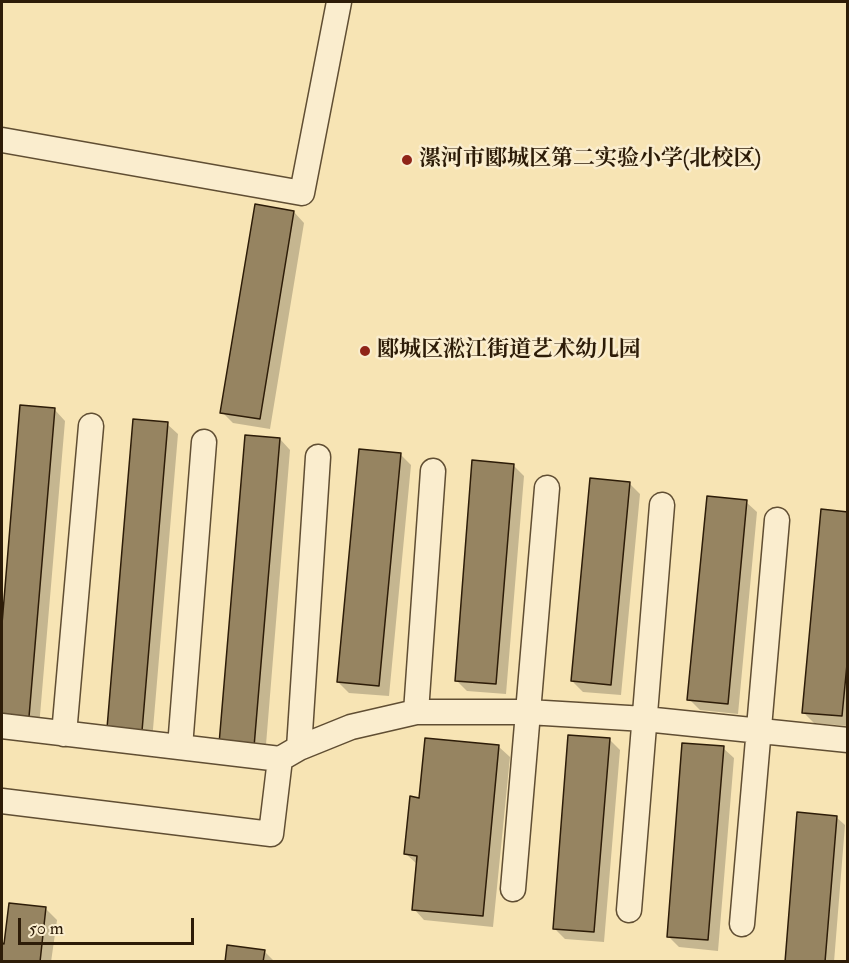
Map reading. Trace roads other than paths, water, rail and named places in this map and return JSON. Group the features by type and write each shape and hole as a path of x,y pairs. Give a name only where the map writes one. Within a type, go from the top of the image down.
{"street":[{"path":"2,140 302,193 339,2"},
{"path":"64,734 91,426"},
{"path":"180,747 204,442"},
{"path":"2,801 271,834 289,753 318,457"},
{"path":"416,712 433,471"},
{"path":"513,889 547,488"},
{"path":"629,910 662,505"},
{"path":"742,924 777,520"},
{"path":"2,726 180,747 289,753 351,727 416,712 528,712 645,719 848,740"}],"place":[{"name":"漯河市郾城区第二实验小学(北校区)","path":"407,160"},
{"name":"郾城区淞江街道艺术幼儿园","path":"365,351"}]}
